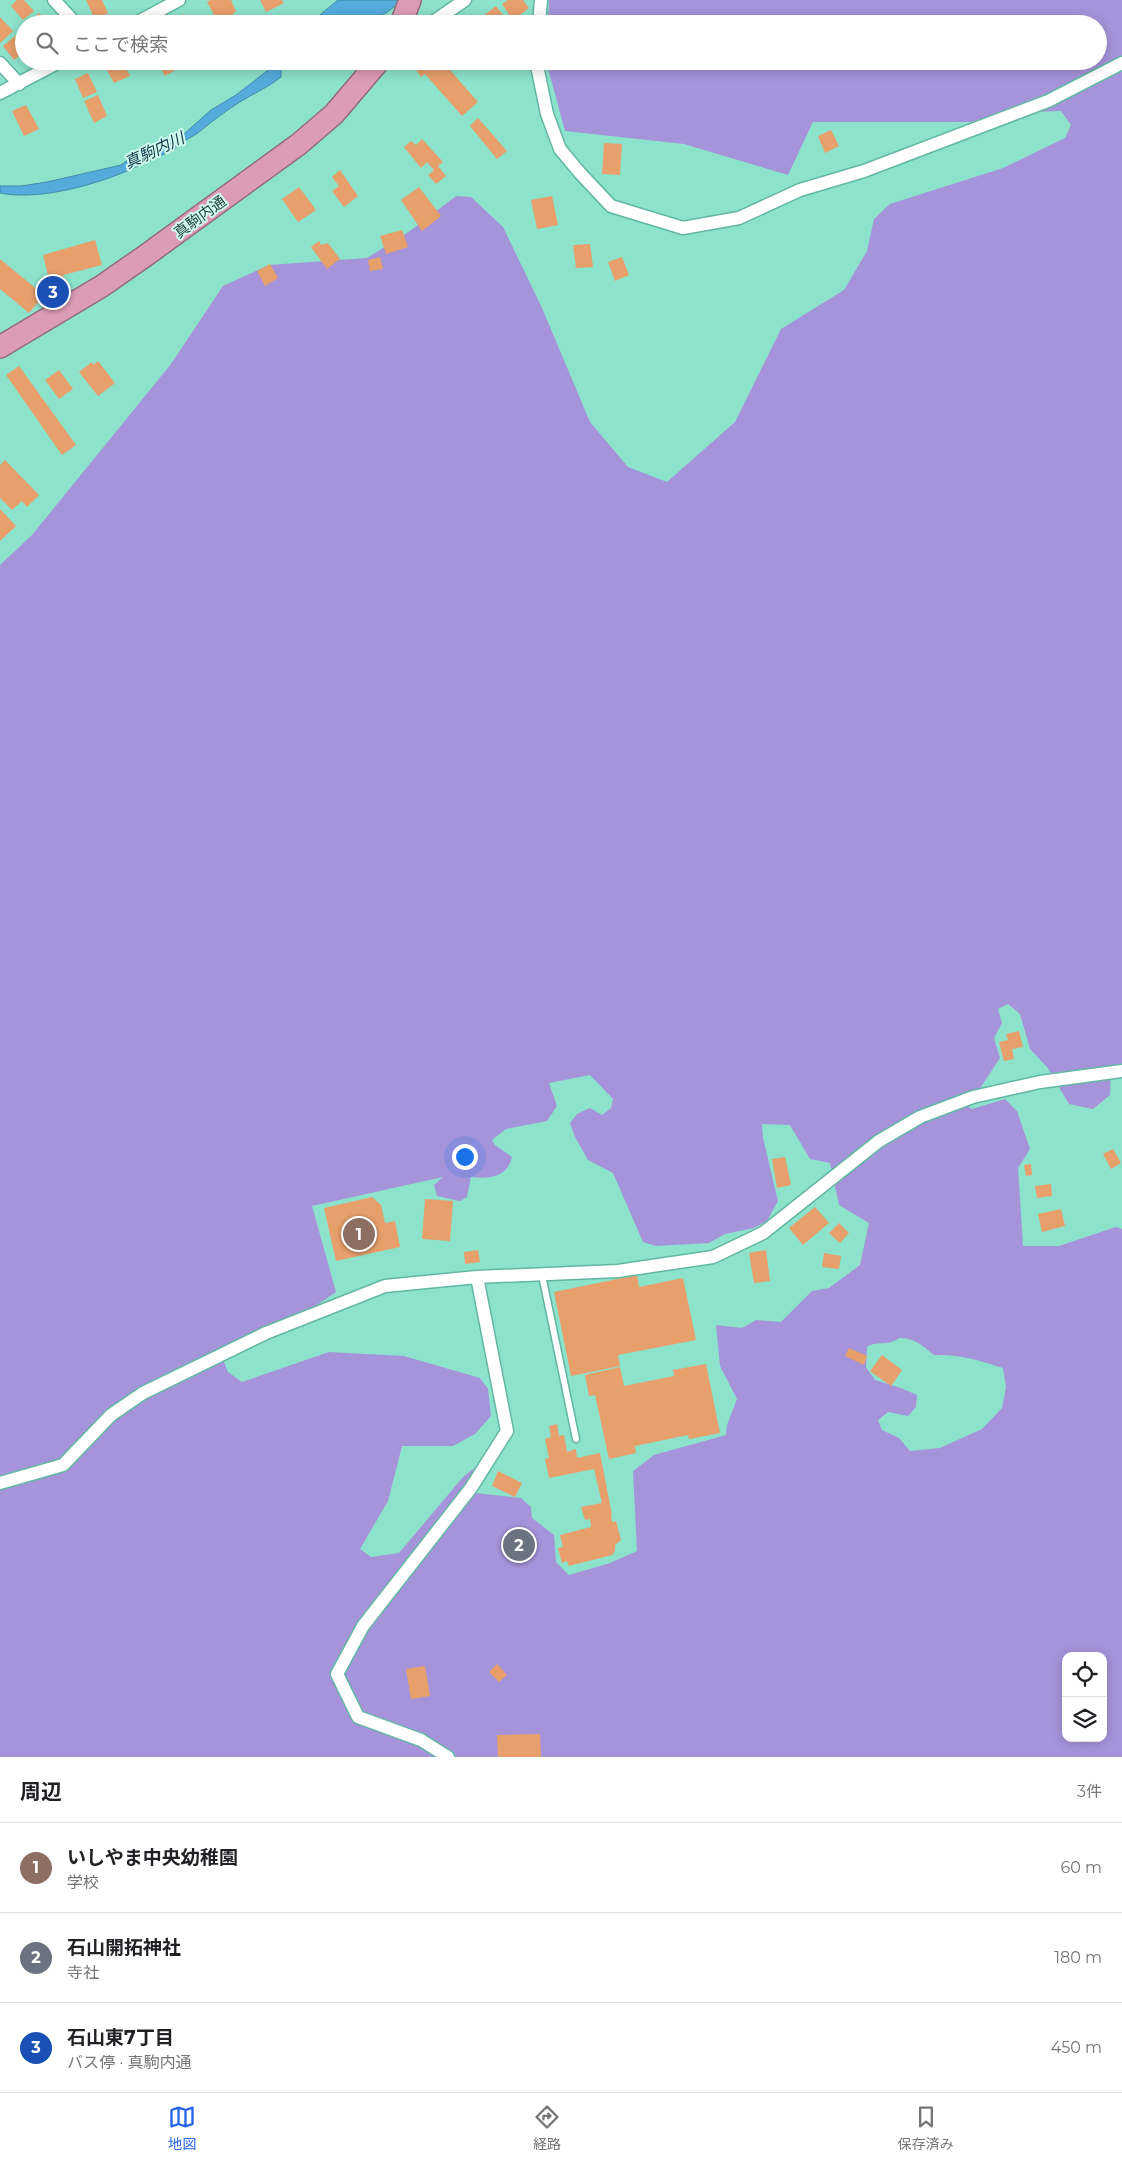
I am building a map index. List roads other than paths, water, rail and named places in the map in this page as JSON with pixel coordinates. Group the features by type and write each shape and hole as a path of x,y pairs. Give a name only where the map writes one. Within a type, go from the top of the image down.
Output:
{"highway":[{"path":"405,15 410,0"},
{"name":"真駒内通","path":"0,347 102,286 299,144 334,114 371,70"}],"street":[{"path":"54,0 68,15"},
{"path":"151,15 179,0"},
{"path":"444,15 466,0"},
{"path":"540,15 542,0"},
{"path":"538,70 550,123 560,149 580,173 612,206 684,228 739,218 800,190 864,171 1048,101 1122,63"},
{"path":"0,64 19,84"},
{"path":"0,93 45,70"},
{"path":"0,1483 63,1464 111,1415 143,1393 266,1333 385,1286 477,1277 618,1271 713,1257 763,1233 879,1141 920,1117 973,1097 1040,1082 1122,1071"},
{"path":"448,1757 421,1740 358,1717 337,1674 362,1626 471,1488 507,1430 477,1277"}],"lane":[{"path":"542,1275 576,1439"}],"water":[{"path":"338,0 403,0 381,15 320,15"},
{"name":"真駒内川","path":"268,70 281,70 281,77 277,80 230,108 196,134 179,144 174,150 124,172 104,180 59,192 28,195 0,193 0,186 21,186 47,182 121,165 136,154 184,134 211,110 236,95"}],"place":[{"name":"石山東7丁目","path":"53,292"},
{"name":"いしやま中央幼稚園","path":"359,1234"},
{"name":"石山開拓神社","path":"519,1545"}]}
